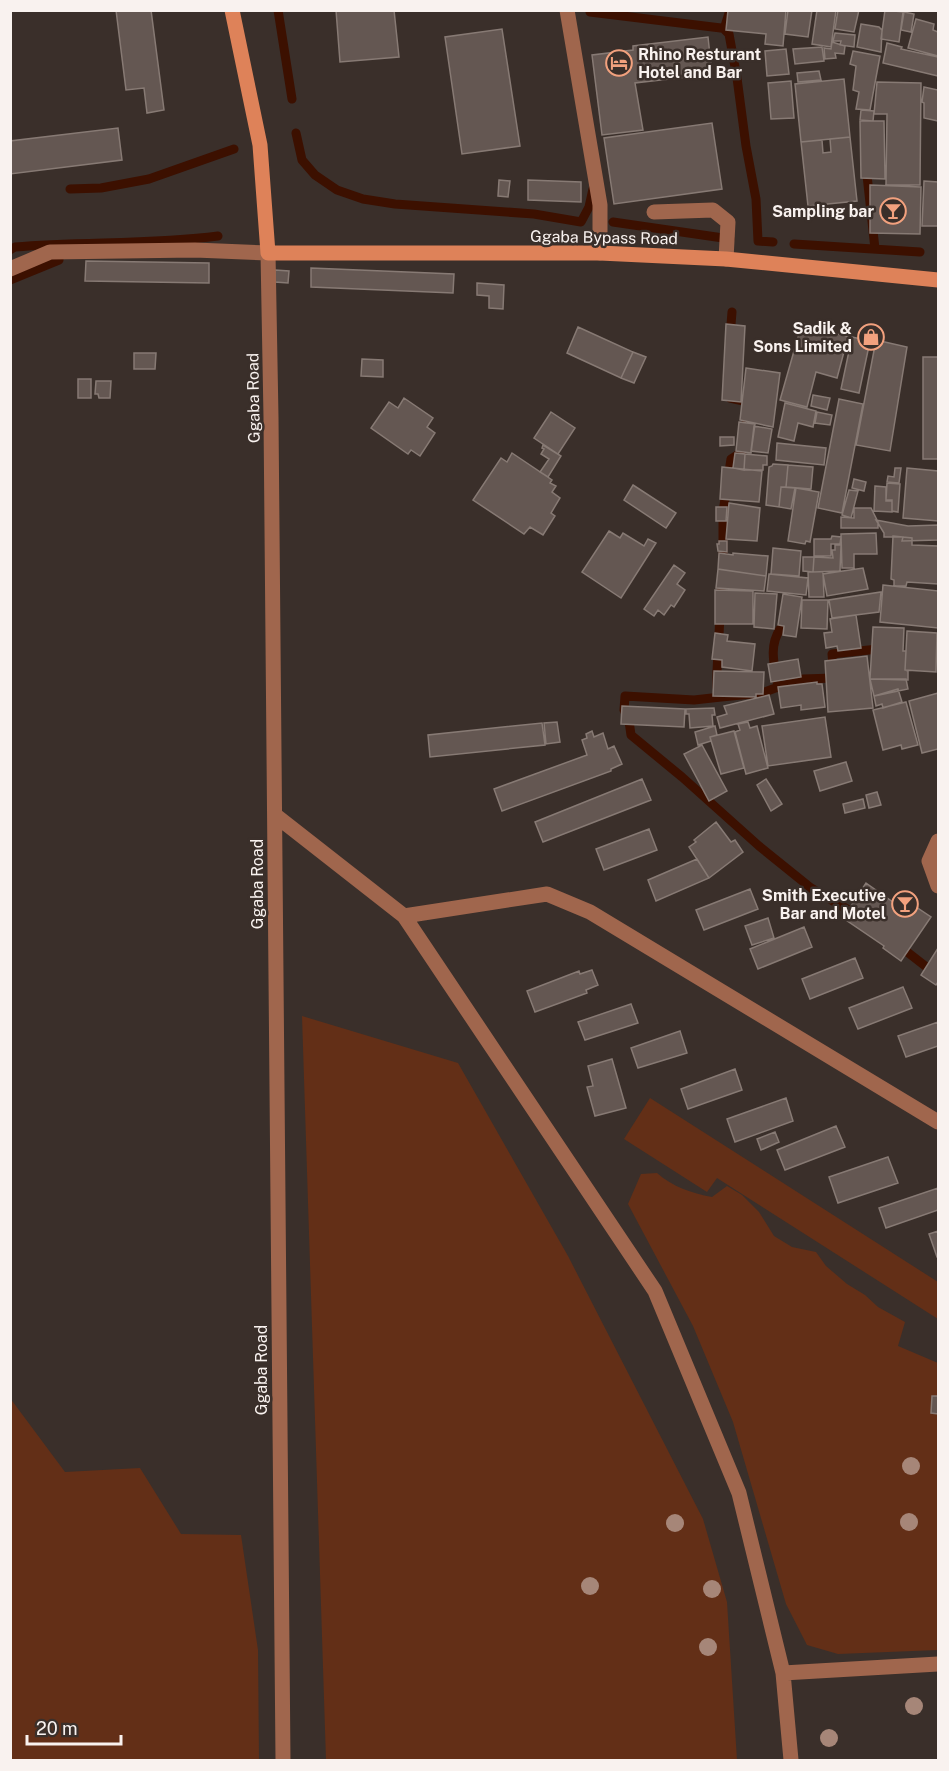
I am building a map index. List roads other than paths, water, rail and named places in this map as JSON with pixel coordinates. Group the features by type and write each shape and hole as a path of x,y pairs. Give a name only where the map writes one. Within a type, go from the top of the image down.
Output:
{"street":[{"name":"Ggaba Road","path":"232,10 260,145 268,253 283,1761"},
{"path":"567,10 600,205 600,253"},
{"path":"654,212 713,210 728,222 726,259"},
{"path":"10,268 50,252 195,250 268,253"},
{"name":"Ggaba Bypass Road","path":"268,253 600,253 726,259 939,280"},
{"path":"275,815 404,916 655,1291 739,1493 783,1673 791,1761"},
{"path":"939,841 929,861 939,886"},
{"path":"404,916 548,894 590,912 939,1122"},
{"path":"783,1673 939,1664"}],"waterway":[{"path":"278,10 292,99"},
{"path":"730,10 724,29 729,34 737,78 756,199 758,241 773,242"},
{"path":"590,12 729,29"},
{"path":"296,133 302,160 315,175 337,190 363,199 395,204 534,214 581,222 589,207 593,189"},
{"path":"70,189 101,188 149,179 234,149"},
{"path":"866,166 875,249"},
{"path":"613,222 730,239"},
{"path":"10,250 15,247 40,245 167,241 218,236"},
{"path":"794,244 920,252"},
{"path":"10,280 59,260"},
{"path":"730,337 732,312"},
{"path":"730,398 748,402 745,440 742,452 731,459 723,512 723,561 717,671 717,687 721,697 694,700 625,696 624,710 629,721 631,735 811,888 857,915"},
{"path":"721,697 762,693 778,687 773,650 780,629"},
{"path":"778,687 803,679 834,678 832,654 878,649 879,654"},
{"path":"897,944 938,976"}],"place":[{"name":"Rhino Resturant Hotel and Bar","path":"619,63"},
{"name":"Sampling bar","path":"893,211"},
{"name":"Sadik & Sons Limited","path":"871,337"},
{"name":"Smith Executive Bar and Motel","path":"905,904"}]}
